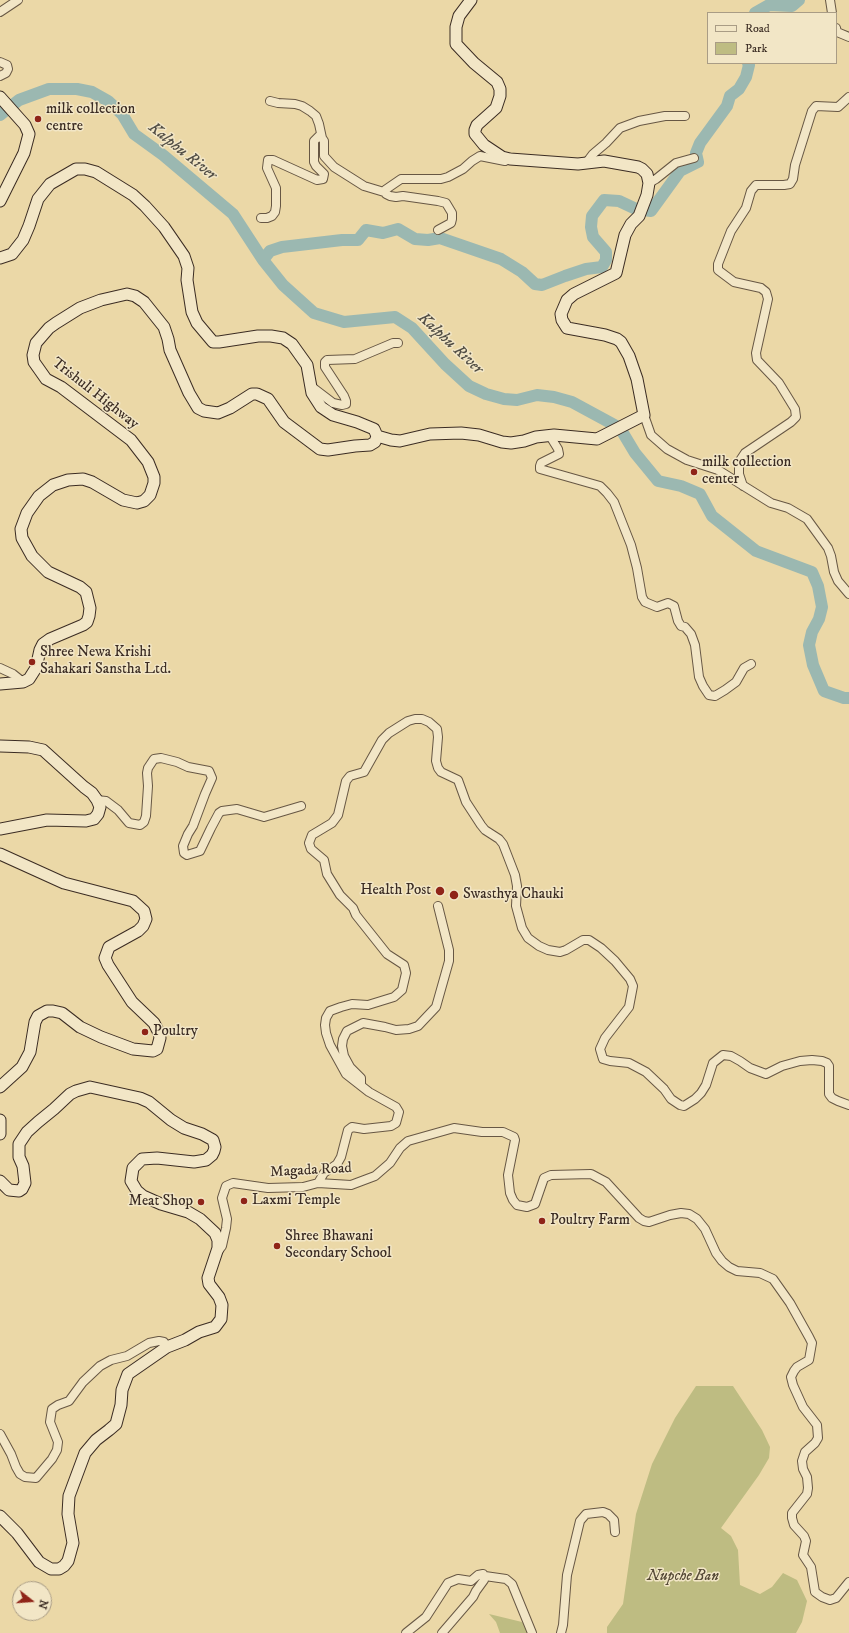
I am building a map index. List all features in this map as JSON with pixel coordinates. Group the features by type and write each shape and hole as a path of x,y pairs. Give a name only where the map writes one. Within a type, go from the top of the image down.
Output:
{"street":[{"path":"0,12 18,0"},
{"path":"471,0 460,16 456,27 456,44 474,63 497,82 500,89 500,96 496,108 477,125 475,134 484,145 502,157 510,159 578,164 604,161 642,168 647,174 649,182 641,210 626,234 616,273 574,294 567,300 561,314 562,320 567,328 605,335 621,342 629,356 637,379 644,415 651,435 663,446 687,460 718,470 771,503 788,508 807,519 828,548 834,572 838,581 849,594"},
{"path":"830,0 832,12"},
{"path":"837,32 849,37"},
{"path":"0,62 7,65 8,69 6,73 0,76"},
{"path":"0,97 18,116 25,125 29,134 24,153 0,201"},
{"path":"743,486 739,474 739,462 745,453 791,422 796,417 795,409 779,383 756,360 756,353 768,304 766,292 761,288 734,282 718,270 718,264 731,231 746,208 751,190 756,185 790,184 793,179 795,165 812,111 816,106 838,107 849,97"},
{"path":"270,101 278,104 295,104 310,110 316,116 320,124 324,156 334,167 364,186 384,192 390,196 403,196 438,201 446,204 452,213 451,223 438,230"},
{"path":"588,162 593,154 620,128 639,121 665,116 685,116"},
{"path":"261,218 272,216 275,212 276,206 276,188 267,168 268,160 272,160 310,177 320,180 323,179 324,174 314,162 314,141 317,137 322,138"},
{"path":"384,192 386,188 402,179 442,179 448,177 464,169 480,156 504,161 510,159"},
{"path":"649,182 656,179 676,163 694,158"},
{"path":"0,258 12,254 23,240 38,200 50,184 76,169 96,172 133,195 145,206 164,227 184,256 188,268 187,280 192,312 198,323 213,342 258,336 283,338 292,344 307,365 312,394 321,408 333,415 374,429 377,436 400,441 430,434 462,433 479,435 502,442 511,443 536,437 550,436 597,439 644,415"},
{"name":"Trishuli Highway","path":"23,682 29,679 36,668 43,644 50,639 83,626 87,622 90,608 86,592 80,587 48,572 32,556 26,546 20,529 34,503 39,496 53,485 68,480 79,479 92,482 123,500 137,503 150,495 154,483 154,477 148,462 131,440 61,387 46,379 40,372 34,362 33,355 36,344 49,328 80,308 100,300 127,294 135,296 144,302 164,327 170,350 186,387 198,408 204,411 218,413 230,408 252,394 257,394 268,399 284,422 320,449 328,450 355,446 370,446 375,442 377,436"},
{"path":"312,387 333,403 342,405 346,404 344,396 325,367 325,362 327,360 355,358 393,343 398,343"},
{"path":"550,436 558,449 559,454 556,457 541,463 540,469 551,474 600,486 610,497 620,516 631,545 642,597 645,602 656,607 668,603 674,606 678,621 691,634 695,645 700,677 703,686 709,695 716,696 736,682 744,668 751,664"},
{"path":"0,668 13,674 23,682"},
{"path":"0,684 23,682"},
{"path":"318,1183 324,1173 336,1164 341,1157 348,1130 352,1127 370,1129 391,1126 396,1123 399,1112 396,1107 368,1092 346,1074 335,1056 326,1033 326,1018 330,1011 346,1006 368,1005 394,997 402,990 405,968 387,954 356,915 353,908 340,895 327,874 324,860 311,849 309,843 312,835 332,823 338,815 346,781 350,776 364,772 382,740 389,733 408,721 415,719 422,719 429,722 437,729 438,737 436,760 438,768 441,772 458,780 466,802 481,825 503,844 515,874 518,912 522,928 528,938 539,946 548,950 560,952 583,940 588,940 601,948 615,961 630,979 633,986 629,1007 605,1038 600,1049 603,1059 629,1063 646,1072 664,1089 671,1099 684,1106 695,1100 701,1093 706,1085 713,1064 723,1055 731,1056 740,1060 750,1068 766,1074 782,1066 796,1062 812,1060 822,1061 827,1063 829,1066 829,1094 832,1098 849,1105"},
{"path":"0,746 29,746 43,750 92,793 100,807 98,814 94,819 73,822 47,820 0,830"},
{"path":"97,800 106,801 118,810 129,823 140,825 144,822 146,816 148,786 147,773 148,768 154,759 161,758 177,762 188,767 209,771 212,778 193,826 183,846 184,854 187,855 200,851 214,822 219,813 222,811 236,809 264,817 301,806"},
{"path":"0,854 64,883 133,901 144,911 146,920 143,926 138,931 109,947 105,958 132,1002 154,1023 160,1032 160,1038 156,1049 153,1051 134,1049 100,1037 80,1027 62,1013 47,1011 38,1016 35,1022 30,1052 22,1067 0,1087"},
{"path":"361,1085 361,1078 350,1067 344,1056 342,1046 343,1039 347,1031 363,1023 396,1030 409,1029 418,1026 436,1006 449,961 448,946 438,906"},
{"path":"0,1181 9,1190 19,1191 22,1189 25,1183 23,1166 19,1157 19,1144 38,1122 70,1094 90,1087 140,1098 149,1102 165,1116 184,1128 202,1134 213,1140 215,1147 214,1151 206,1160 194,1162 157,1158 142,1159 133,1168 131,1178 133,1186 137,1192 143,1196 161,1204 188,1212 205,1222 215,1233 218,1240 216,1256 208,1278 209,1284 222,1305 221,1319 219,1324 215,1327 199,1332 185,1340 167,1347 128,1374 122,1390 120,1410 116,1424 96,1440 85,1453 69,1496 68,1514 73,1543 68,1561 64,1566 59,1569 51,1569 39,1562 17,1533 0,1516"},
{"path":"0,1120 0,1134"},
{"name":"Magada Road","path":"216,1256 225,1237 227,1219 222,1198 226,1186 233,1183 268,1188 303,1186 318,1183 351,1185 375,1176 390,1163 400,1148 408,1141 437,1132 460,1128 482,1132 503,1132 514,1137 515,1140 508,1175 510,1193 517,1205 527,1208 535,1204 544,1178 551,1175 590,1174 606,1182 639,1218 644,1221 649,1222 680,1213 690,1214 697,1219 705,1229 716,1253 726,1264 737,1271 760,1273 772,1279 790,1303 812,1343 809,1360 797,1367 791,1377 803,1407 817,1425 818,1438 815,1443 805,1452 802,1461 803,1469 807,1477 808,1488 806,1494 792,1513 792,1518 794,1525 804,1536 806,1541 803,1555 811,1567 815,1592 830,1600 836,1598 849,1582"},
{"path":"0,1434 20,1474 24,1478 36,1478 52,1459 57,1450 58,1442 50,1422 52,1409 69,1401 86,1378 100,1366 111,1360 127,1356 149,1343 159,1341 164,1342 167,1347"},
{"path":"561,1633 567,1575 580,1521 586,1514 603,1512 608,1514 614,1520 615,1532"},
{"path":"406,1633 426,1617 448,1583 458,1579 471,1581 481,1574 506,1579 512,1584 532,1633"},
{"path":"442,1633 470,1601 484,1580 485,1576"}],"green space":[{"name":"Nupche Ban","path":"696,1386 733,1386 762,1430 770,1447 769,1458 759,1475 721,1528 731,1536 738,1550 740,1585 760,1594 772,1587 783,1573 797,1580 807,1601 802,1622 796,1633 607,1633 607,1627 623,1604 636,1514 652,1464 675,1418"},
{"path":"489,1614 522,1622 530,1633 500,1633 496,1622"}],"waterway":[{"path":"757,12 769,5 792,6 799,0"},
{"path":"263,260 270,251 282,247 342,240 358,240 366,230 383,233 398,229 415,239 428,240 440,238 501,259 522,272 535,284 542,285 586,269 602,267 606,260 606,252 593,237 591,227 592,216 604,200 619,201 636,209 651,211 680,171 698,162 696,153 700,143 727,106 730,96 739,89 746,77 748,64"},
{"name":"Kalphu River","path":"0,115 19,100 49,89 77,89 92,92 108,101 122,114 134,134 163,155 233,214 263,260 283,285 314,313 344,322 395,317 412,328 445,364 469,386 486,394 504,399 517,400 537,395 554,397 572,402 620,428 635,453 658,481 681,486 700,494 712,516 756,551 812,572 818,586 822,607 819,619 812,632 809,645 813,665 824,691 844,698 849,698"}],"place":[{"name":"milk collection centre","path":"38,119"},
{"name":"milk collection center","path":"694,472"},
{"name":"Shree Newa Krishi Sahakari Sanstha Ltd.","path":"32,662"},
{"name":"Health Post","path":"440,891"},
{"name":"Swasthya Chauki","path":"454,895"},
{"name":"Poultry","path":"145,1032"},
{"name":"Laxmi Temple","path":"244,1201"},
{"name":"Meat Shop","path":"201,1202"},
{"name":"Poultry Farm","path":"542,1221"},
{"name":"Shree Bhawani Secondary School","path":"277,1246"}]}
